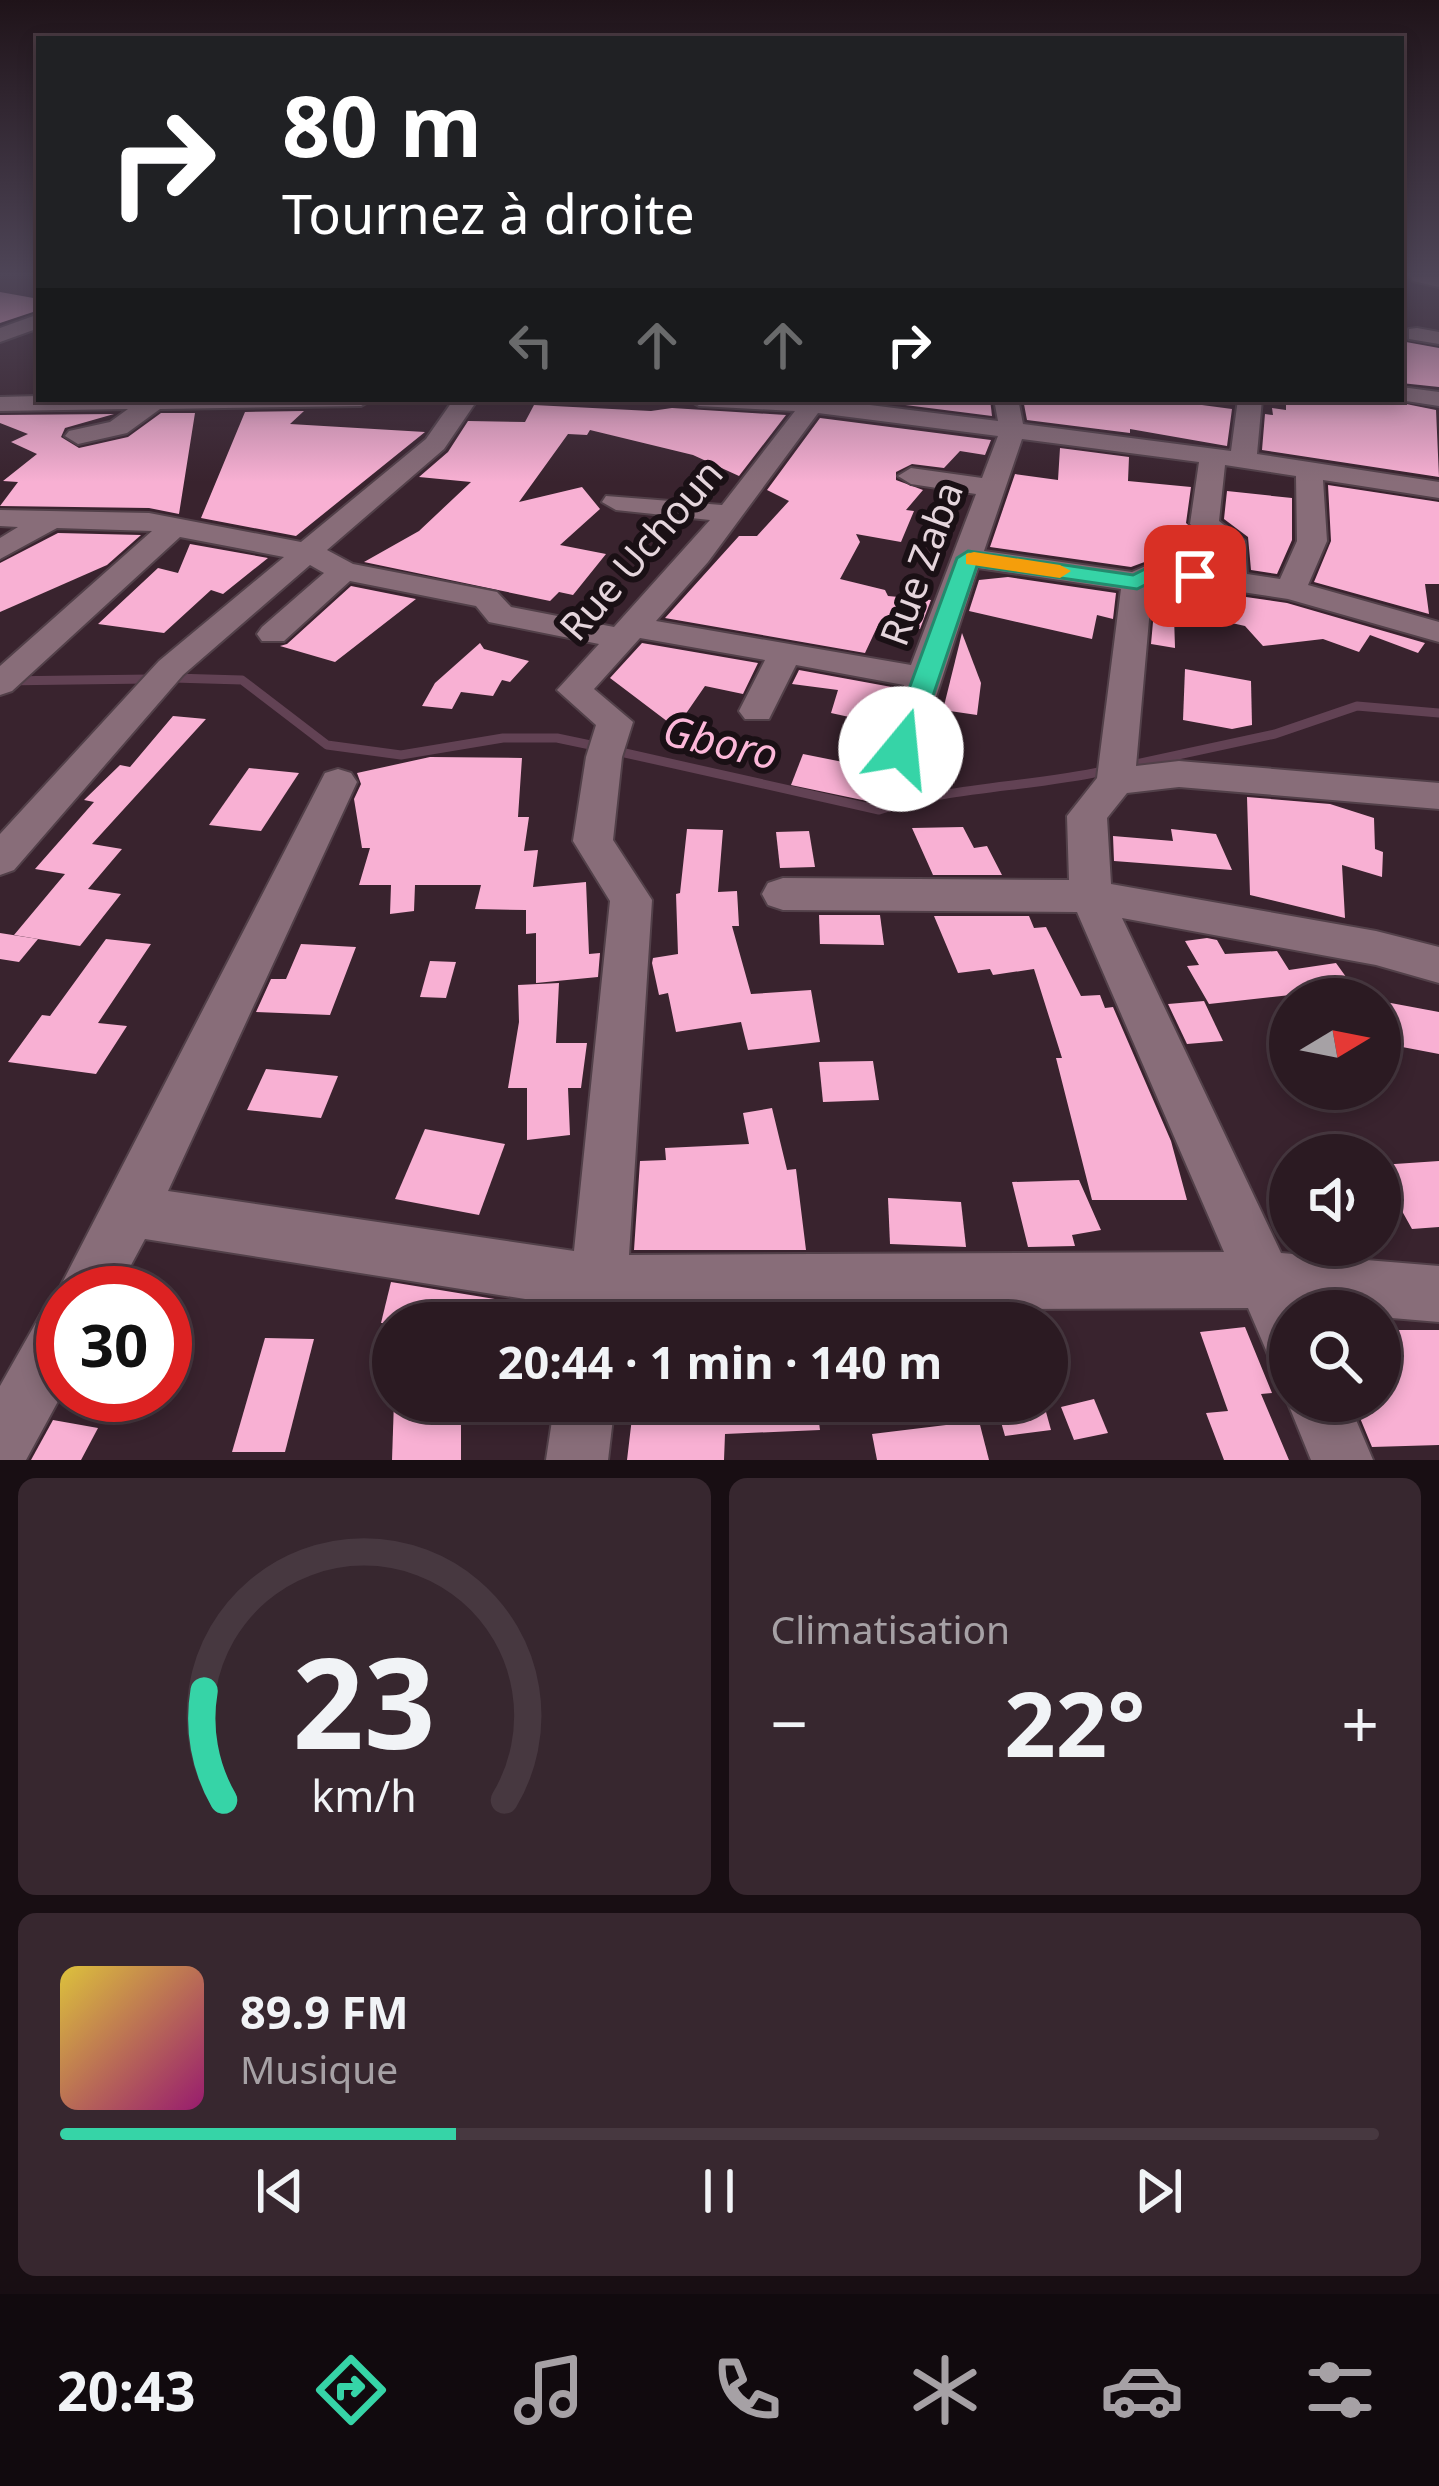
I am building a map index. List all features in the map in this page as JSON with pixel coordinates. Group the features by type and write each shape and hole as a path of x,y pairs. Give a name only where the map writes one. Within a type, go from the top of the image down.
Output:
{"street":[{"path":"1404,394 1439,399"},
{"path":"0,404 171,402"},
{"path":"0,860 19,813 162,676 435,444 464,402"},
{"path":"793,402 906,408 1012,432 1439,490"},
{"name":"Rue Uchoun","path":"598,1302 631,900 593,841 606,749 616,722 574,690 698,556 729,514 793,402"},
{"path":"1007,402 1012,432"},
{"path":"1243,460 1250,402"},
{"path":"78,436 118,428 153,403"},
{"name":"Rue Zaba","path":"888,792 923,678 1012,432"},
{"path":"1213,456 1204,524 1230,541 1232,581"},
{"path":"1291,590 1312,541 1309,472"},
{"path":"911,476 992,488"},
{"path":"616,502 729,514"},
{"path":"0,518 173,527 310,553 344,572 486,599 500,615 785,653 923,678"},
{"path":"0,550 52,519"},
{"path":"5,679 173,527"},
{"path":"968,558 1137,582 1157,570 1291,590 1439,632"},
{"path":"273,634 344,572"},
{"path":"1137,582 1116,782 1087,817 1090,896 1271,1290"},
{"path":"758,711 785,653"},
{"path":"1116,782 1179,774 1439,796"},
{"path":"100,1266 338,782"},
{"path":"783,894 1090,896 1376,947 1439,965"},
{"path":"130,1210 593,1302"},
{"path":"627,1302 1267,1280 1439,1294"},
{"path":"0,1446 36,1381"},
{"path":"578,1460 583,1422"},
{"path":"1326,1422 1342,1460"}],"building":[{"path":"1404,345 1439,348 1439,387 1404,383"},
{"path":"882,402 990,402 992,416"},
{"path":"1024,402 1200,402 1232,409 1227,446 1130,429 1130,433 1027,420"},
{"path":"1286,402 1396,402 1436,410 1439,477 1262,450 1265,414 1273,415 1272,408 1286,410"},
{"path":"534,405 786,415 739,476 693,455 590,430 587,435 568,434 519,502 582,487 600,509 560,545 606,554 573,595 559,592 550,601 364,562 419,531 471,482 419,477 448,452 468,421 525,422"},
{"path":"304,411 290,424 425,432 296,536 201,518 245,412"},
{"path":"161,413 195,413 179,514 149,508 0,506 18,482 3,481 37,454 11,442 28,434 0,423 0,415 114,414 65,428 61,437 79,448 128,437"},
{"path":"820,418 991,440 985,455 960,451 944,468 912,464 896,472 896,480 923,490 906,510 914,511 901,542 856,534 860,542 840,579 885,590 888,596 931,600 920,629 879,623 865,653 665,618 739,536 757,536 789,501 767,490"},
{"path":"1060,448 1129,457 1128,481 1191,487 1186,523 1211,546 1211,565 1158,557 1131,567 990,547 1015,474 1058,480"},
{"path":"1328,485 1439,502 1439,584 1425,584 1429,614 1314,582 1331,541"},
{"path":"1227,491 1292,498 1292,540 1277,574 1251,570 1248,537 1224,519"},
{"path":"58,533 141,535 107,565 0,612 0,563"},
{"path":"190,544 268,558 223,594 211,590 164,633 98,624 158,568 178,573"},
{"path":"1008,577 1116,593 1113,619 1097,615 1092,639 969,611 979,580"},
{"path":"1163,585 1287,603 1425,643 1418,653 1370,635 1359,652 1323,639 1263,646 1245,626 1183,612 1183,617 1174,616 1175,648 1151,644 1156,589"},
{"path":"351,586 416,599 335,662 280,646 287,644"},
{"path":"962,633 981,683 977,715 943,710"},
{"path":"480,643 484,649 529,661 510,682 502,680 493,696 461,692 452,709 422,706 435,683"},
{"path":"642,643 758,663 743,694 705,686 676,728 610,678"},
{"path":"1185,669 1251,681 1252,725 1232,729 1183,720"},
{"path":"799,670 897,688 881,724 831,713 838,690 792,684"},
{"path":"173,716 206,719 92,844 122,849 88,889 121,894 80,946 14,935 65,874 35,869 94,802 84,800 120,765 130,767"},
{"path":"803,754 863,766 867,801 791,785"},
{"path":"430,757 522,758 518,817 529,817 524,851 538,850 533,887 586,882 589,954 600,953 598,977 536,983 536,933 526,934 526,910 475,909 481,885 415,885 414,911 390,914 391,885 359,885 370,848 362,848 354,799 361,784 357,773"},
{"path":"249,768 299,773 261,831 209,825"},
{"path":"1247,797 1330,804 1374,818 1375,849 1383,852 1382,877 1342,865 1345,918 1250,895"},
{"path":"963,827 974,848 987,846 1002,875 933,875 912,828"},
{"path":"687,829 723,830 718,892 737,891 739,926 732,926 751,994 811,990 820,1042 748,1050 741,1022 676,1032 668,993 659,995 652,963 653,958 678,954 676,894 680,893"},
{"path":"1171,829 1216,834 1232,870 1114,861 1113,836 1173,841"},
{"path":"809,831 815,867 780,868 776,832"},
{"path":"819,915 880,915 884,945 820,944"},
{"path":"934,916 1029,916 1034,928 1046,927 1081,996 1100,995 1105,1008 1113,1007 1171,1141 1187,1200 1092,1200 1056,1058 1062,1058 1034,969 993,975 990,969 958,973"},
{"path":"0,933 38,939 19,962 0,959"},
{"path":"106,939 151,944 98,1023 127,1026 96,1074 8,1062 42,1015 50,1016"},
{"path":"1217,940 1225,954 1277,951 1289,970 1336,963 1347,978 1269,978 1269,997 1209,1004 1187,966 1199,965 1185,941"},
{"path":"301,944 356,947 330,1015 256,1012 271,979 286,979"},
{"path":"430,961 456,962 446,998 420,997"},
{"path":"559,983 556,1043 587,1043 581,1088 568,1088 570,1135 527,1140 527,1088 508,1088 519,1022 518,985"},
{"path":"1204,1001 1223,1041 1187,1044 1168,1004"},
{"path":"1401,1005 1439,1012 1439,1054 1401,1047"},
{"path":"873,1061 879,1100 823,1102 819,1062"},
{"path":"266,1069 338,1076 321,1118 247,1110"},
{"path":"772,1108 787,1170 796,1169 806,1250 634,1250 640,1161 666,1160 665,1148 749,1144 743,1113"},
{"path":"425,1129 505,1144 479,1215 395,1199"},
{"path":"1439,1161 1439,1227 1412,1229 1401,1211 1401,1164"},
{"path":"1079,1180 1101,1230 1072,1235 1075,1246 1028,1247 1012,1182"},
{"path":"888,1198 961,1202 966,1247 890,1244"},
{"path":"391,1282 514,1302 386,1302"},
{"path":"1245,1327 1269,1386 1269,1393 1261,1394 1269,1422 1289,1460 1224,1460 1206,1413 1228,1411 1200,1332"},
{"path":"1401,1330 1439,1330 1439,1445 1372,1447 1362,1422 1401,1422"},
{"path":"265,1338 314,1339 285,1452 232,1452"},
{"path":"1094,1399 1108,1433 1074,1440 1067,1422 1068,1405"},
{"path":"52,1422 98,1428 81,1460 31,1460"},
{"path":"393,1422 461,1422 461,1460 392,1460"},
{"path":"632,1422 819,1422 820,1430 725,1434 724,1460 627,1460"},
{"path":"979,1422 989,1460 877,1460 872,1434"},
{"path":"1001,1422 1049,1422 1051,1430 1005,1436"}],"waterway":[{"name":"Gboro","path":"173,678 242,680 327,745 401,755 503,738 557,738 600,747"},
{"name":"Gboro","path":"0,681 150,679"},
{"name":"Gboro","path":"1127,766 1275,734 1357,706 1439,713"},
{"name":"Gboro","path":"616,751 879,810 933,796 1104,771"}],"slow traffic":[{"path":"974,559 1060,571"}],"route":[{"path":"901,749 968,558 1137,582 1157,570 1195,576"}]}
